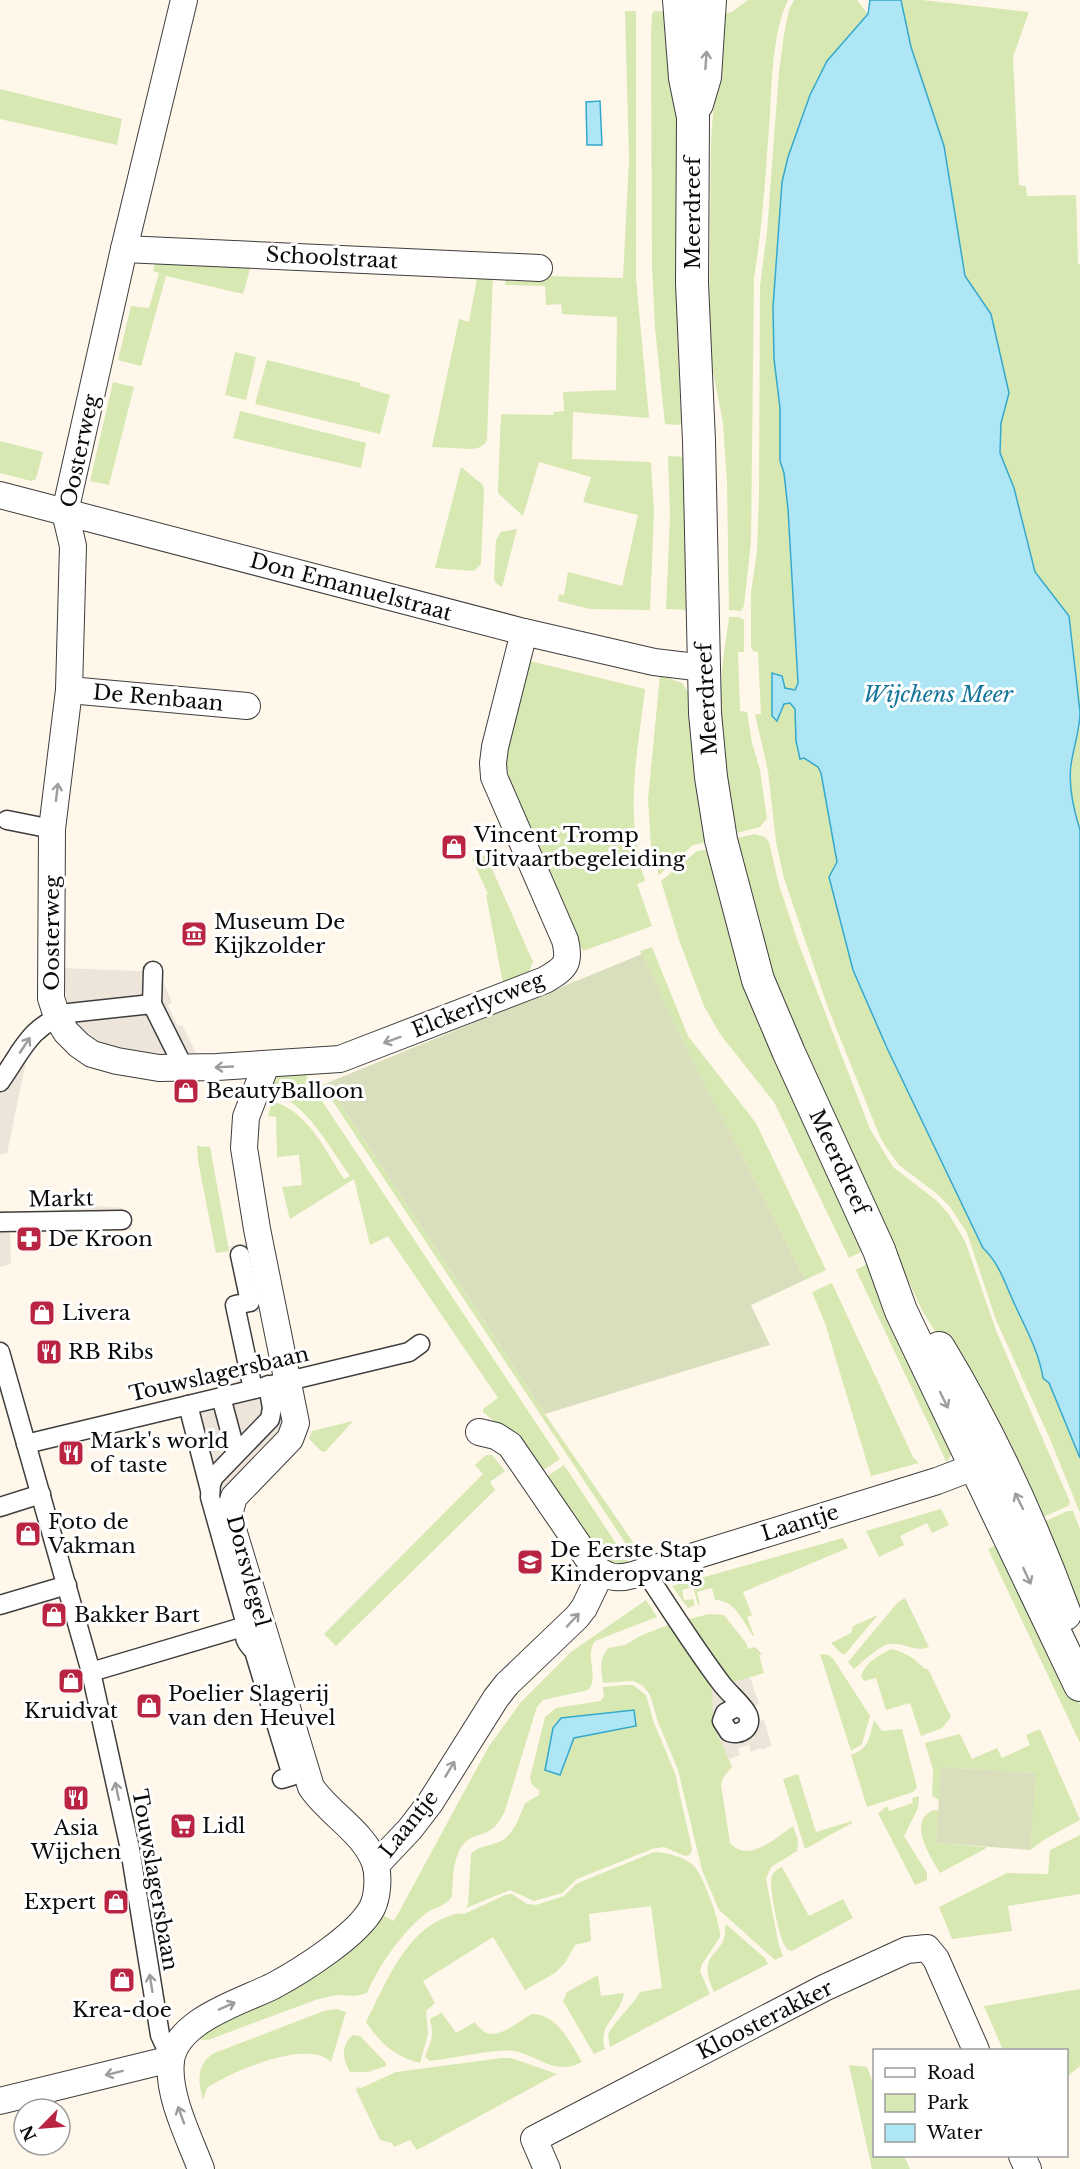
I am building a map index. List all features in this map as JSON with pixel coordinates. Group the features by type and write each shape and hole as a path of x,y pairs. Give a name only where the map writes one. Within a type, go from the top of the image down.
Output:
{"street":[{"name":"Oosterweg","path":"57,1017 51,998 52,829 69,690 73,546 65,512 124,249 184,0"},
{"name":"Meerdreef","path":"679,0 685,78 693,117 692,283 705,713 711,777 721,840 758,980 879,1250 901,1311 987,1463 1035,1536 1080,1653"},
{"name":"Meerdreef","path":"693,117 705,77 710,0"},
{"name":"Schoolstraat","path":"124,249 539,268"},
{"name":"Don Emanuelstraat","path":"0,495 524,632 654,662 704,668"},
{"name":"Elckerlycweg","path":"57,1017 66,1032 92,1054 148,1066 184,1068 340,1059 545,980 562,970 568,959 560,929 494,777 492,763 524,632"},
{"name":"De Renbaan","path":"69,690 247,706"},
{"path":"7,820 52,829"},
{"path":"153,971 152,1004 184,1068"},
{"path":"0,1082 36,1030 57,1017 69,1013 152,1004"},
{"name":"Dorsvlegel","path":"210,1490 214,1477 270,1419 272,1408 257,1229 244,1148 246,1117 266,1065"},
{"name":"Markt","path":"0,1222 123,1220"},
{"name":"Dorsvlegel","path":"240,1255 250,1302 235,1305 269,1385 296,1423 290,1439 238,1492 231,1503 231,1522 254,1623"},
{"name":"Touwslagersbaan","path":"26,1444 409,1352 420,1344"},
{"name":"Touwslagersbaan","path":"0,1352 91,1672 130,1849 160,2035 171,2059"},
{"path":"221,1397 236,1453"},
{"name":"Dorsvlegel","path":"188,1405 213,1510 311,1787 323,1803 367,1847 376,1865"},
{"path":"479,1432 503,1439 515,1451 580,1550 601,1573"},
{"name":"Meerdreef","path":"987,1463 1080,1685"},
{"name":"Laantje","path":"171,2059 182,2040 197,2023 212,2013 274,1985 312,1962 359,1925 373,1907 376,1891 376,1865 410,1829 430,1803 464,1747 507,1684 584,1608 601,1573 616,1578 645,1571 987,1463"},
{"path":"0,1507 40,1494"},
{"path":"645,1571 722,1686 744,1710 732,1708 723,1717 722,1686"},
{"path":"0,1605 67,1585"},
{"path":"91,1672 254,1623"},
{"name":"Dorsvlegel","path":"254,1623 244,1635 246,1644 254,1651 292,1776 282,1779"},
{"name":"Kloosterakker","path":"547,2169 534,2139 824,1988 907,1950 927,1948 936,1959 976,2049"},
{"path":"0,2101 171,2059 174,2095 201,2169"}],"green space":[{"path":"748,0 788,0 779,26 774,55 764,195 754,278 751,541 744,606 741,611 729,610 727,482 723,423 709,350 711,141 720,14 732,12"},
{"path":"794,0 857,0 868,14 827,61 810,95 788,157 782,182 773,307 774,359 780,408 780,461 784,473 788,509 798,683 795,690 785,688 782,676 772,673 772,716 784,704 790,702 795,709 796,741 801,759 818,767 821,773 837,862 829,877 853,970 887,1048 983,1248 998,1267 1032,1341 1043,1378 1049,1383 1080,1458 1080,1513 1050,1439 996,1320 967,1233 950,1207 936,1193 899,1165 880,1137 828,1008 784,878 776,842 768,771 755,714 761,714 758,652 753,651 751,647 751,592 757,551 759,496 760,286 767,232 779,72 789,10"},
{"path":"901,0 922,0 1029,12 1013,57 1019,185 1026,186 1027,196 1076,195 1078,264 1080,264 1080,712 1069,616 1035,572 1014,488 1000,453 1001,423 1009,393 991,314 965,276 944,146 911,47"},
{"path":"625,11 636,11 636,278 649,418 573,412 572,459 651,462 654,513 650,610 590,609 558,601 559,594 564,595 568,572 622,586 638,515 583,502 591,477 539,462 523,516 498,493 501,414 554,415 553,412 564,411 563,392 616,390 617,317 562,314 561,304 546,305 545,286 505,285 506,275 623,278 629,160"},
{"path":"654,11 670,12 677,94 678,346 682,422 679,425 665,424 655,328 652,266 651,34"},
{"path":"0,89 122,119 117,145 0,119"},
{"path":"156,260 251,266 243,294 166,276 141,366 118,360 131,306 149,308 159,273 153,271"},
{"path":"478,273 493,273 487,439 485,444 478,448 432,447 459,319 469,322"},
{"path":"235,352 256,357 246,400 225,395"},
{"path":"267,360 360,383 360,386 390,395 380,434 255,404"},
{"path":"113,382 134,387 109,485 90,481"},
{"path":"240,411 366,443 361,468 233,438"},
{"path":"0,441 43,452 36,479 31,481 0,473"},
{"path":"668,456 685,457 690,610 666,609 670,516"},
{"path":"461,467 483,485 484,491 481,564 474,571 435,568"},
{"path":"517,529 502,587 495,582 494,578 496,540 501,532"},
{"path":"729,617 739,617 744,620 744,652 738,652 740,711 747,712 752,743 760,770 767,818 760,827 737,833 726,760 721,704 722,669"},
{"path":"530,661 645,689 636,762 634,809 635,832 645,881 637,884 652,926 583,951 514,794 507,768 506,753 510,730"},
{"path":"660,675 682,683 690,695 708,842 693,845 659,875 651,846 648,799"},
{"path":"1080,727 1080,830 1073,803 1071,778"},
{"path":"755,834 765,837 769,842 779,885 798,942 870,1129 893,1167 937,1201 948,1213 965,1241 997,1333 1070,1502 1068,1506 1036,1520 969,1386 923,1312 850,1157 776,989 751,904 737,838"},
{"path":"710,849 748,994 762,1031 863,1248 863,1251 849,1258 774,1102 720,1034 704,1006 680,943 661,881 697,851"},
{"path":"486,855 533,962 529,971 510,979 512,986 504,989 486,895 488,894 472,859"},
{"path":"652,947 688,1036 756,1123 826,1270 805,1280 678,1031 640,951"},
{"path":"642,954 678,1031 805,1280 751,1305 770,1345 545,1414 327,1083"},
{"path":"304,1068 308,1080 560,1459 542,1471 500,1426 483,1412 483,1409 498,1398 388,1236 370,1245 354,1179 290,1219 282,1187 302,1185 299,1155 277,1157 276,1117 268,1116 272,1101 285,1106 306,1122 344,1179 350,1176 320,1132 302,1111 282,1097 263,1091 271,1076"},
{"path":"327,1083 545,1414 637,1548 630,1550 322,1085"},
{"path":"197,1146 210,1147 229,1251 216,1253"},
{"path":"870,1264 953,1450 948,1461 946,1461 856,1270"},
{"path":"832,1283 913,1457 919,1463 871,1476 825,1323 812,1292"},
{"path":"353,1421 325,1452 309,1439 312,1431"},
{"path":"486,1455 492,1455 505,1471 490,1482 495,1490 336,1646 324,1634 483,1474 475,1465"},
{"path":"564,1465 629,1563 617,1564 602,1558 545,1478"},
{"path":"941,1509 949,1525 932,1533 927,1523 900,1536 904,1545 879,1557 866,1531"},
{"path":"1073,1511 1080,1529 1080,1624 1041,1523"},
{"path":"843,1538 848,1548 743,1592 752,1615 747,1617 753,1636 733,1607 715,1600 712,1588 697,1592 700,1604 698,1605 693,1587 682,1590 684,1600 693,1599 695,1605 688,1608 672,1586"},
{"path":"1002,1542 1080,1705 1080,1743 988,1549"},
{"path":"905,1598 929,1647 919,1649 895,1644 885,1645 854,1669 848,1662 898,1602"},
{"path":"646,1600 657,1617 595,1641 591,1653 593,1679 588,1690 543,1700 537,1707 502,1817 490,1830 463,1844 456,1858 452,1897 446,1903 425,1914 399,1940 384,1961 367,1993 318,1999 208,2040 202,2040 199,2036 379,1913 394,1921 489,1746 521,1702 571,1652"},
{"path":"709,1614 724,1615 746,1643 748,1649 755,1647 762,1654 759,1655 764,1673 728,1684 685,1620"},
{"path":"878,1615 845,1654 842,1654 831,1643 851,1633 853,1626"},
{"path":"673,1623 713,1681 727,1755 732,1767 723,1778 721,1785 730,1843 737,1849 754,1850 793,1826 798,1840 797,1851 771,1867 766,1879 783,1956 775,1960 719,1910 702,1870 678,1770 658,1722 650,1695 643,1686 633,1681 603,1683 602,1660 608,1648 625,1645 640,1636"},
{"path":"892,1649 906,1654 928,1669 951,1717 942,1728 921,1736 910,1703 886,1710 876,1678 864,1681 861,1676 869,1663"},
{"path":"820,1654 829,1655 834,1660 870,1716 862,1744 851,1751"},
{"path":"633,1685 646,1695 654,1723 675,1773 692,1849 690,1855 685,1856 664,1847 652,1849 577,1879 562,1893 534,1901 510,1890 466,1908 471,1854 505,1838 514,1828 525,1803 539,1795 540,1791 532,1785 530,1778 545,1717 556,1708 600,1701 604,1697 603,1687","holes":["556,1722 636,1725 574,1738 560,1774"]},
{"path":"874,1720 882,1731 902,1729 917,1787 913,1792 867,1807 851,1755 865,1746"},
{"path":"1040,1729 1080,1820 1030,1850 1035,1773 942,1767 939,1800 932,1796 933,1770 925,1743 960,1734 972,1759 997,1748 1002,1758 1030,1745 1026,1735"},
{"path":"941,1767 1036,1773 1030,1850 936,1843"},
{"path":"798,1774 816,1832 852,1821 805,1849 783,1779"},
{"path":"919,1796 918,1808 904,1836 927,1873 927,1880 915,1885 878,1813 887,1806 889,1811 913,1803 912,1798"},
{"path":"939,1810 936,1843 986,1847 985,1849 940,1873 927,1849 921,1831 926,1815"},
{"path":"1080,1835 1080,1894 1008,1906 1012,1931 952,1939 939,1907 1007,1873 1048,1874 1050,1850"},
{"path":"654,1852 675,1856 694,1866 711,1900 718,1921 720,1937 702,1964 700,1971 710,1994 610,2047 608,2034 640,1992 662,1988 651,1906 589,1914 591,1941 575,1945 565,1963 555,1973 525,1990 493,1937 423,1981 435,2003 426,2011 428,2034 420,2063 395,2053 377,2037 366,2022 396,1963 406,1949 429,1927 442,1919 464,1914 505,1895 512,1894 527,1904 536,1905 564,1896 576,1884"},
{"path":"782,1867 809,1916 843,1899 853,1918 792,1951 788,1950 780,1932 771,1889 772,1876"},
{"path":"727,1925 765,1958 768,1964 714,1992 709,1978 709,1961 721,1944"},
{"path":"598,1975 601,1996 624,1993 622,2001 606,2027 603,2041 605,2049 594,2054 563,2001 567,1992"},
{"path":"1080,1989 1080,2066 1068,2076 1068,2049 1003,2049 984,2006"},
{"path":"337,2009 346,2012 331,2062 320,2056 305,2054 288,2055 269,2060 218,2081 207,2088 203,2100 200,2087 201,2069 212,2054 324,2011"},
{"path":"442,2013 456,2033 475,2022 481,2030 495,2034 532,2014 541,2015 556,2024 568,2038 582,2062 573,2066 556,2066 507,2050 430,2061 425,2057 432,2035 431,2018"},
{"path":"353,2035 360,2036 386,2063 386,2066 368,2072 350,2072 345,2062 344,2052 346,2043"},
{"path":"511,2058 557,2074 417,2150 410,2140 394,2147 392,2143 380,2140 356,2090 358,2087 361,2088 396,2072"},
{"path":"849,2065 867,2067 873,2083 873,2157 904,2157 910,2169 872,2169"}],"shaded area":[{"path":"62,968 162,972 160,975 172,1002 168,1005 170,1010 178,1026 182,1025 199,1059 164,1059 105,1049 80,1031 69,1013"},
{"path":"4,1058 26,1061 7,1153 0,1155 0,1063"},
{"path":"82,1203 82,1205 123,1208 132,1225 131,1230 10,1231 11,1264 0,1267 0,1211 60,1212 61,1204"},
{"path":"248,1243 262,1311 242,1314 255,1377 274,1373 283,1420 280,1431 222,1490 207,1511 191,1457 178,1397 235,1384 243,1372 227,1297 238,1295 229,1247"},
{"path":"667,1588 670,1597 728,1684 750,1677 759,1704 755,1706 760,1721 764,1720 772,1746 751,1752 749,1745 738,1748 740,1755 729,1759 713,1726 712,1689 715,1688 652,1592"}],"water":[{"name":"Wijchens Meer","path":"870,0 901,0 911,47 944,146 965,276 991,314 1009,393 1001,423 1000,453 1014,488 1035,572 1069,616 1080,712 1070,786 1080,830 1080,1458 1049,1383 1043,1378 1035,1350 1002,1275 983,1248 887,1048 853,970 829,877 837,862 821,773 818,767 804,758 800,759 796,741 795,709 790,703 784,704 777,721 772,716 772,673 782,676 785,688 795,690 798,683 788,509 784,473 780,461 780,408 774,359 773,307 782,182 788,157 810,95 827,61 868,14"},
{"path":"600,101 602,145 587,145 586,102"},
{"path":"634,1710 636,1726 574,1738 560,1775 545,1770 553,1728 561,1718"}],"place":[{"name":"Vincent Tromp Uitvaartbegeleiding","path":"454,847"},
{"name":"Museum De Kijkzolder","path":"194,934"},
{"name":"BeautyBalloon","path":"186,1091"},
{"name":"De Kroon","path":"29,1239"},
{"name":"Livera","path":"42,1313"},
{"name":"RB Ribs","path":"49,1352"},
{"name":"Mark's world of taste","path":"71,1453"},
{"name":"Foto de Vakman","path":"28,1534"},
{"name":"De Eerste Stap Kinderopvang","path":"530,1562"},
{"name":"Bakker Bart","path":"54,1615"},
{"name":"Kruidvat","path":"71,1681"},
{"name":"Poelier Slagerij van den Heuvel","path":"149,1706"},
{"name":"Asia Wijchen","path":"76,1798"},
{"name":"Lidl","path":"183,1826"},
{"name":"Expert","path":"116,1902"},
{"name":"Krea-doe","path":"122,1980"}]}
